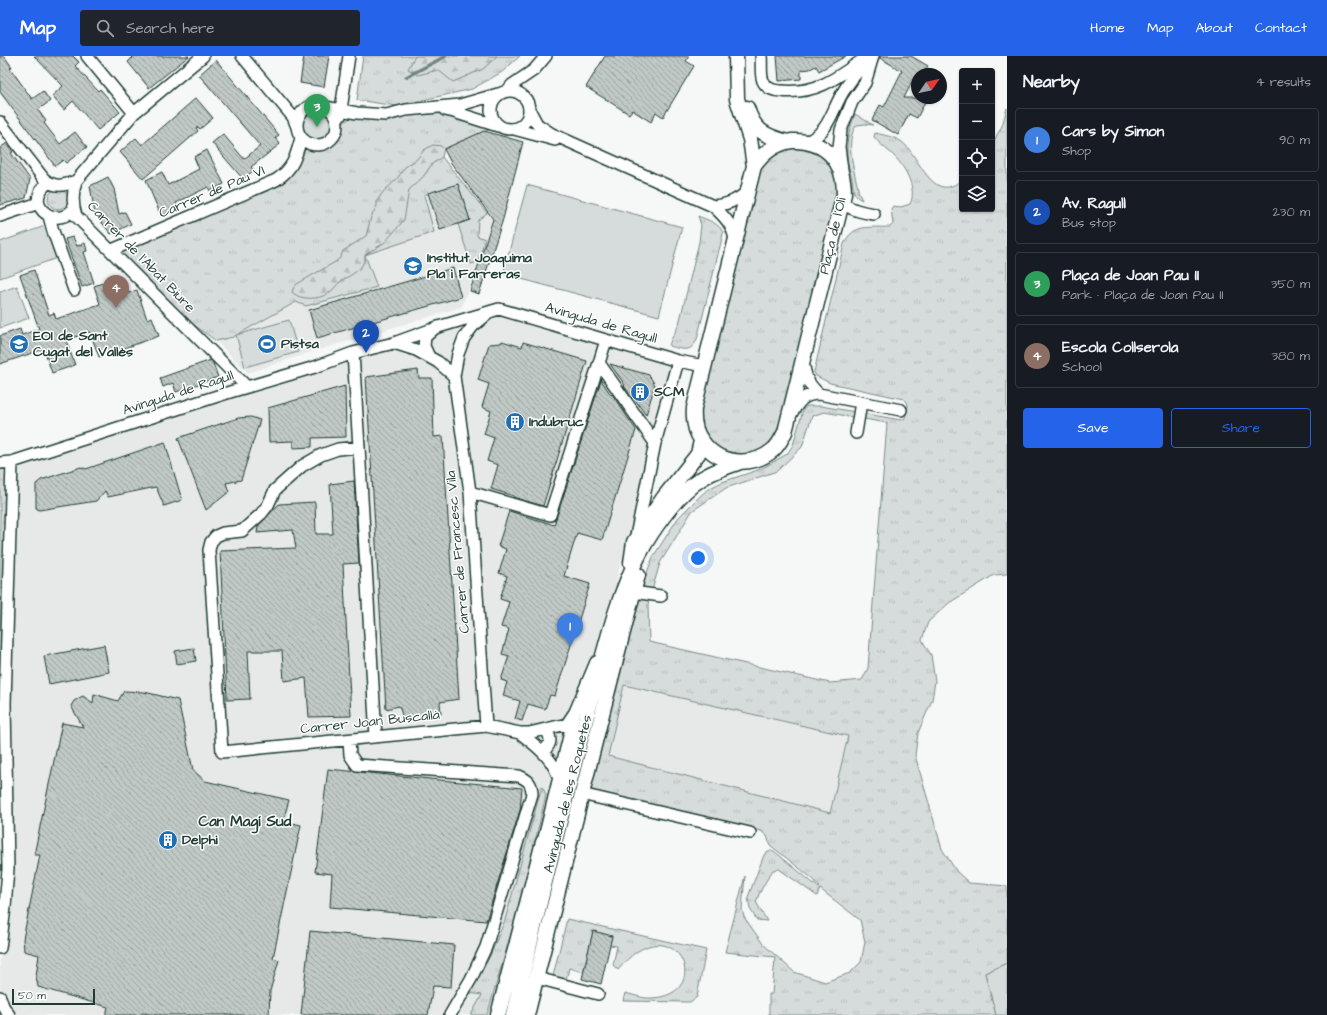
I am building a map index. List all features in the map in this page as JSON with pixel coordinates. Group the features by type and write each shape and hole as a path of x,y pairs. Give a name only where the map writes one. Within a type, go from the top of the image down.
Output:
{"main road":[{"path":"736,56 737,99 750,139 754,166"},
{"path":"745,56 744,87 749,113 754,123 765,135 787,142"},
{"name":"Plaça de l'Oli","path":"808,141 830,153 842,173 844,187 842,203 790,417 785,432 774,448 761,457 741,462 723,458 710,450 701,441 694,421 694,408 754,166 763,154 771,148 787,142 808,141"},
{"name":"Avinguda de les Roquetes","path":"629,574 634,542 650,516 698,454 701,441"},
{"name":"Avinguda de les Roquetes","path":"513,1015 569,784 613,621 629,574 640,552 652,534 673,506 692,486 711,473 741,462"},
{"path":"527,1015 581,794 633,592 642,560 652,534"},
{"path":"498,1015 543,842"}],"street":[{"path":"87,56 134,113"},
{"path":"0,122 44,179 50,184 59,186 76,181 134,113 204,56"},
{"path":"242,56 294,117 299,133 308,144 319,146 331,141 337,129 349,56"},
{"path":"498,126 494,121 490,110 491,103 512,85 534,70 546,56"},
{"path":"762,56 762,78 764,83 774,91 789,92 808,91 824,85 870,56"},
{"path":"808,141 817,137 824,130 842,93 870,56"},
{"path":"842,173 839,147 841,130 844,119 852,102 865,82 870,56"},
{"path":"299,133 299,117 302,111 308,107 316,105 357,113 386,115 406,110 460,105 503,92 521,93 527,100 529,109 537,124 552,134 575,145 713,206 728,221 735,241"},
{"path":"343,97 357,113"},
{"path":"325,107 334,114 337,120 337,129"},
{"path":"433,108 454,112 504,129 514,129 575,145"},
{"path":"514,129 520,127 526,121 529,109"},
{"path":"337,129 357,113"},
{"name":"Carrer de Pau VI","path":"112,250 276,180 286,174 292,165 299,133"},
{"name":"Carrer de l'Abat Biure","path":"76,181 73,194 76,216 112,250 247,386"},
{"path":"48,182 39,194 39,203 42,209 50,216 55,218 65,216 74,208"},
{"path":"713,206 734,202 748,191"},
{"path":"0,216 39,203"},
{"path":"842,203 862,212 874,214"},
{"path":"50,216 53,230 74,290"},
{"name":"Avinguda de Ragull","path":"490,312 499,309 678,362 704,366"},
{"path":"394,344 435,328 490,312"},
{"path":"434,360 458,354 464,338 473,326 490,312"},
{"path":"446,325 460,330 464,338"},
{"path":"434,360 424,346 425,337 435,328"},
{"path":"470,492 550,515 606,340"},
{"path":"394,344 416,350 434,360 454,376"},
{"name":"Avinguda de Ragull","path":"0,463 12,462 247,386 316,367 364,349 394,344"},
{"path":"353,353 376,737"},
{"name":"Carrer de Francesc Vila","path":"458,354 454,376 470,492 486,726"},
{"path":"803,361 806,380 819,394"},
{"name":"Avinguda de les Roquetes","path":"634,542 655,443 678,362"},
{"path":"599,363 655,443"},
{"path":"790,417 806,396 812,394 819,394 901,410"},
{"path":"856,433 861,402"},
{"name":"Carrer Joan Buscallà","path":"359,447 338,449 321,454 302,466 275,490 268,505 261,514 242,531 223,533 216,536 211,542 209,550 222,752 486,726 520,733 529,733 567,724 575,712"},
{"path":"0,948 8,869 2,704 5,547 12,462"},
{"path":"633,592 662,596"},
{"path":"543,842 558,776 575,712 613,621"},
{"path":"543,752 549,746 550,739 547,729"},
{"name":"Carrer Joan Buscallà","path":"520,733 543,752 553,763 558,776"},
{"path":"349,740 350,755 357,765 519,776 528,780 532,786 532,794 486,947 471,979 450,1015"},
{"path":"581,794 750,833"},
{"path":"536,978 598,994"}],"shaded area":[{"name":"Institut Joaquima Pla i Farreras","path":"442,157 492,219 468,291 461,307 308,353 248,373 216,341 233,337 319,289"},
{"path":"499,309 678,361 630,548 622,558 617,577 616,586 621,599 498,1015 8,1015 0,997 0,948 5,907 12,462"},
{"path":"624,685 848,736 829,813 608,756"}],"green space":[{"path":"363,56 520,56 502,72 472,89 396,106 357,100"},
{"path":"415,56 497,56 483,69 453,82 438,70 418,75 408,69"},
{"path":"1007,108 1007,574 994,575 949,603 928,622 922,640 931,655 935,681 932,700 918,733 915,755 942,849 957,872 969,883 1007,886 1007,963 985,973 996,1015 769,1015 769,994 772,994 775,957 725,952 745,876 742,909 744,917 763,944 794,972 825,982 850,973 861,962 865,942 860,920 820,889 817,896 779,869 773,870 761,890 756,902 767,921 757,920 750,909 748,897 764,855 768,851 774,851 819,888 820,887 813,879 770,845 767,836 761,831 589,792 616,682 644,580 653,557 678,518 697,499 708,489 722,482 761,469 787,454 793,445 803,410 807,406 821,406 901,420 905,418 908,406 904,399 830,383 816,376 814,372 844,244 848,237 857,230 869,227 890,227 893,224 891,209 893,206 901,207 910,204 912,199 912,187 904,169 897,159 874,137 875,133 893,137 902,142 908,147 924,172 937,184 944,187 952,186 959,182 959,212 995,212 995,139 1002,126","holes":["824,412 887,423 868,668 862,680 830,683 649,642 648,604 660,563 692,511 726,488 777,471 802,447 812,416","624,685 848,736 830,813 608,756"]},
{"path":"428,109 498,126 437,152 487,213 478,220 477,236 485,239 478,262 471,264 458,224 470,220 458,184 424,195 434,232 365,255 377,287 306,306 296,302 233,337 216,341 163,302 112,250 276,180 305,142 315,146 324,145 334,136 347,120 355,115 378,111"},
{"path":"317,110 328,115 333,126 328,137 317,142 306,137 301,126 306,115"},
{"path":"855,114 873,125 857,125 851,140 853,168 859,194 862,200 855,194 847,157 848,139"},
{"path":"433,145 441,146 444,149 442,157 432,164 423,177 409,190 404,220 384,243 365,255 363,264 360,268 341,281 327,294 314,298 304,298 295,295 292,292 297,284 335,262 340,258 343,251 366,236 371,217 377,206 377,201 383,192 397,179 405,167 416,160 424,150"},
{"path":"793,148 821,156 827,161 832,167 835,175 837,196 780,426 774,440 760,451 742,457 715,449 705,436 699,414 756,180 762,167 769,158 779,152"},
{"path":"527,185 682,227 659,316 503,274"},
{"path":"58,189 65,192 68,199 65,206 58,209 51,206 48,199 51,192"},
{"path":"698,216 720,227 723,234 697,339 695,344 689,349 682,349 669,346 679,324 699,242 701,225"},
{"path":"45,226 57,258 0,278 0,242"},
{"path":"17,286 29,318 0,328 0,292"},
{"name":"Pistsa","path":"289,320 298,352 245,367 236,335"},
{"path":"12,462 0,704 0,463"},
{"path":"542,786 546,795 522,897 487,1015 471,1015 482,995 469,993 490,956 505,920"},
{"path":"567,919 706,950 697,997 690,1002 623,1001 625,993 649,998 670,994 680,985 685,974 683,963 677,953 667,946 654,945 635,953 618,970 613,965 617,946 610,945 612,936 593,931 583,972 569,968 566,980 553,976"},
{"path":"1007,963 1007,1015 996,1015 985,973"}],"building":[{"path":"0,56 4,56 12,67 10,68 32,99 43,91 50,101 38,110 46,121 44,123 60,144 75,132 87,147 66,163 63,160 55,166 0,92"},
{"path":"34,56 73,56 79,62 75,66 98,91 100,89 120,112 98,130 73,101 64,110 52,96 63,86"},
{"path":"134,56 189,56 149,88 128,62"},
{"path":"304,56 329,56 324,87 300,83"},
{"path":"605,56 689,56 686,61 694,66 663,117 656,112 651,122 632,110 629,114 586,87"},
{"path":"777,56 846,56 819,71 816,66 810,69 801,70 801,79 779,81"},
{"path":"880,56 911,56 928,66 927,68 911,68 911,84 904,98 911,98 911,104 924,104 917,118 909,114 898,135 872,120 880,105 884,107 902,71 880,58"},
{"path":"216,60 279,135 275,138 280,144 251,167 254,170 243,179 212,143 223,134 244,159 260,146 199,75"},
{"path":"196,98 213,118 200,129 198,127 196,128 198,131 143,179 120,152 136,138 142,145"},
{"path":"484,131 523,142 503,219 479,294 470,291 493,219 451,163 444,149"},
{"path":"7,143 13,152 11,153 30,179 26,198 0,205 0,148"},
{"path":"207,150 224,184 210,191 208,187 176,203 178,209 161,216 146,180 162,172 168,185 199,169 194,157"},
{"path":"108,177 114,189 119,214 125,212 131,224 111,234 95,214 90,186"},
{"path":"458,184 470,220 440,230 428,193"},
{"path":"73,237 77,246 85,243 87,251 84,252 94,283 82,287 65,239"},
{"path":"453,268 461,297 317,338 309,310"},
{"path":"34,270 49,315 54,313 56,319 100,304 94,286 111,280 116,297 137,290 147,319 152,317 159,336 99,357 90,332 66,340 75,365 52,373 44,349 0,364 0,336 20,329 22,335 39,329 20,275"},
{"name":"Indubruc","path":"502,341 522,347 523,342 587,361 543,506 491,489 498,465 487,461 494,438 484,434 491,411 482,407 489,384 478,380 489,344 501,343"},
{"path":"211,360 218,377 176,392 173,383 163,387 160,378"},
{"name":"SCM","path":"610,364 649,375 655,385 646,415 633,397 632,398"},
{"path":"418,370 419,378 432,378 434,437 443,436 459,699 440,702 441,714 403,718 399,706 386,709 366,377"},
{"path":"601,380 636,430 602,540 577,533 564,576 590,584 555,696 550,695 545,709 528,704 522,721 515,719 520,701 503,696 507,682 501,680 509,656 502,654 509,629 501,627 509,602 500,599 507,576 499,573 506,549 498,546 509,511 554,525"},
{"path":"345,386 346,437 312,438 312,447 293,448 293,441 269,442 268,408"},
{"path":"251,417 260,420 241,480 226,483 229,492 206,510 178,438 238,418"},
{"path":"165,442 182,500 164,506 156,487 108,497 105,491 96,501 39,510 36,508 36,484 41,480 81,467 86,469"},
{"path":"354,481 359,563 343,564 351,716 309,717 306,678 284,681 282,651 248,651 250,699 227,700 220,551 296,548 293,530 257,533 258,526 279,504 315,502 316,534 333,534 330,484"},
{"path":"104,645 109,672 49,684 44,656"},
{"path":"194,648 196,661 177,664 175,651"},
{"name":"Delphi","path":"124,691 144,692 178,700 193,770 205,781 289,800 283,821 301,825 273,958 279,960 270,991 269,1015 158,1015 142,1013 141,1015 106,1015 108,1007 38,987 36,976 39,955 24,951 23,939 40,855 34,855 62,723 83,727 71,706 74,701 79,698 83,696 93,703 94,694 118,701"},
{"path":"328,769 522,788 520,810 486,921 330,907 332,874 315,872"},
{"path":"310,931 454,945 451,987 433,986 428,1015 301,1015"},
{"path":"593,931 612,936 601,984 582,979"}],"waterway":[{"path":"406,77 446,56"}],"place":[{"name":"Plaça de Joan Pau II","path":"317,127"},
{"name":"Institut Joaquima Pla i Farreras","path":"413,266"},
{"name":"Escola Collserola","path":"116,308"},
{"name":"EOI de Sant Cugat del Vallès","path":"19,344"},
{"name":"Pistsa","path":"267,344"},
{"name":"Av. Ragull","path":"366,353"},
{"name":"SCM","path":"640,392"},
{"name":"Indubruc","path":"515,422"},
{"name":"Cars by Simon","path":"570,646"},
{"name":"Delphi","path":"168,840"}],"district":[{"name":"Can Magí Sud","path":"245,821"}]}
